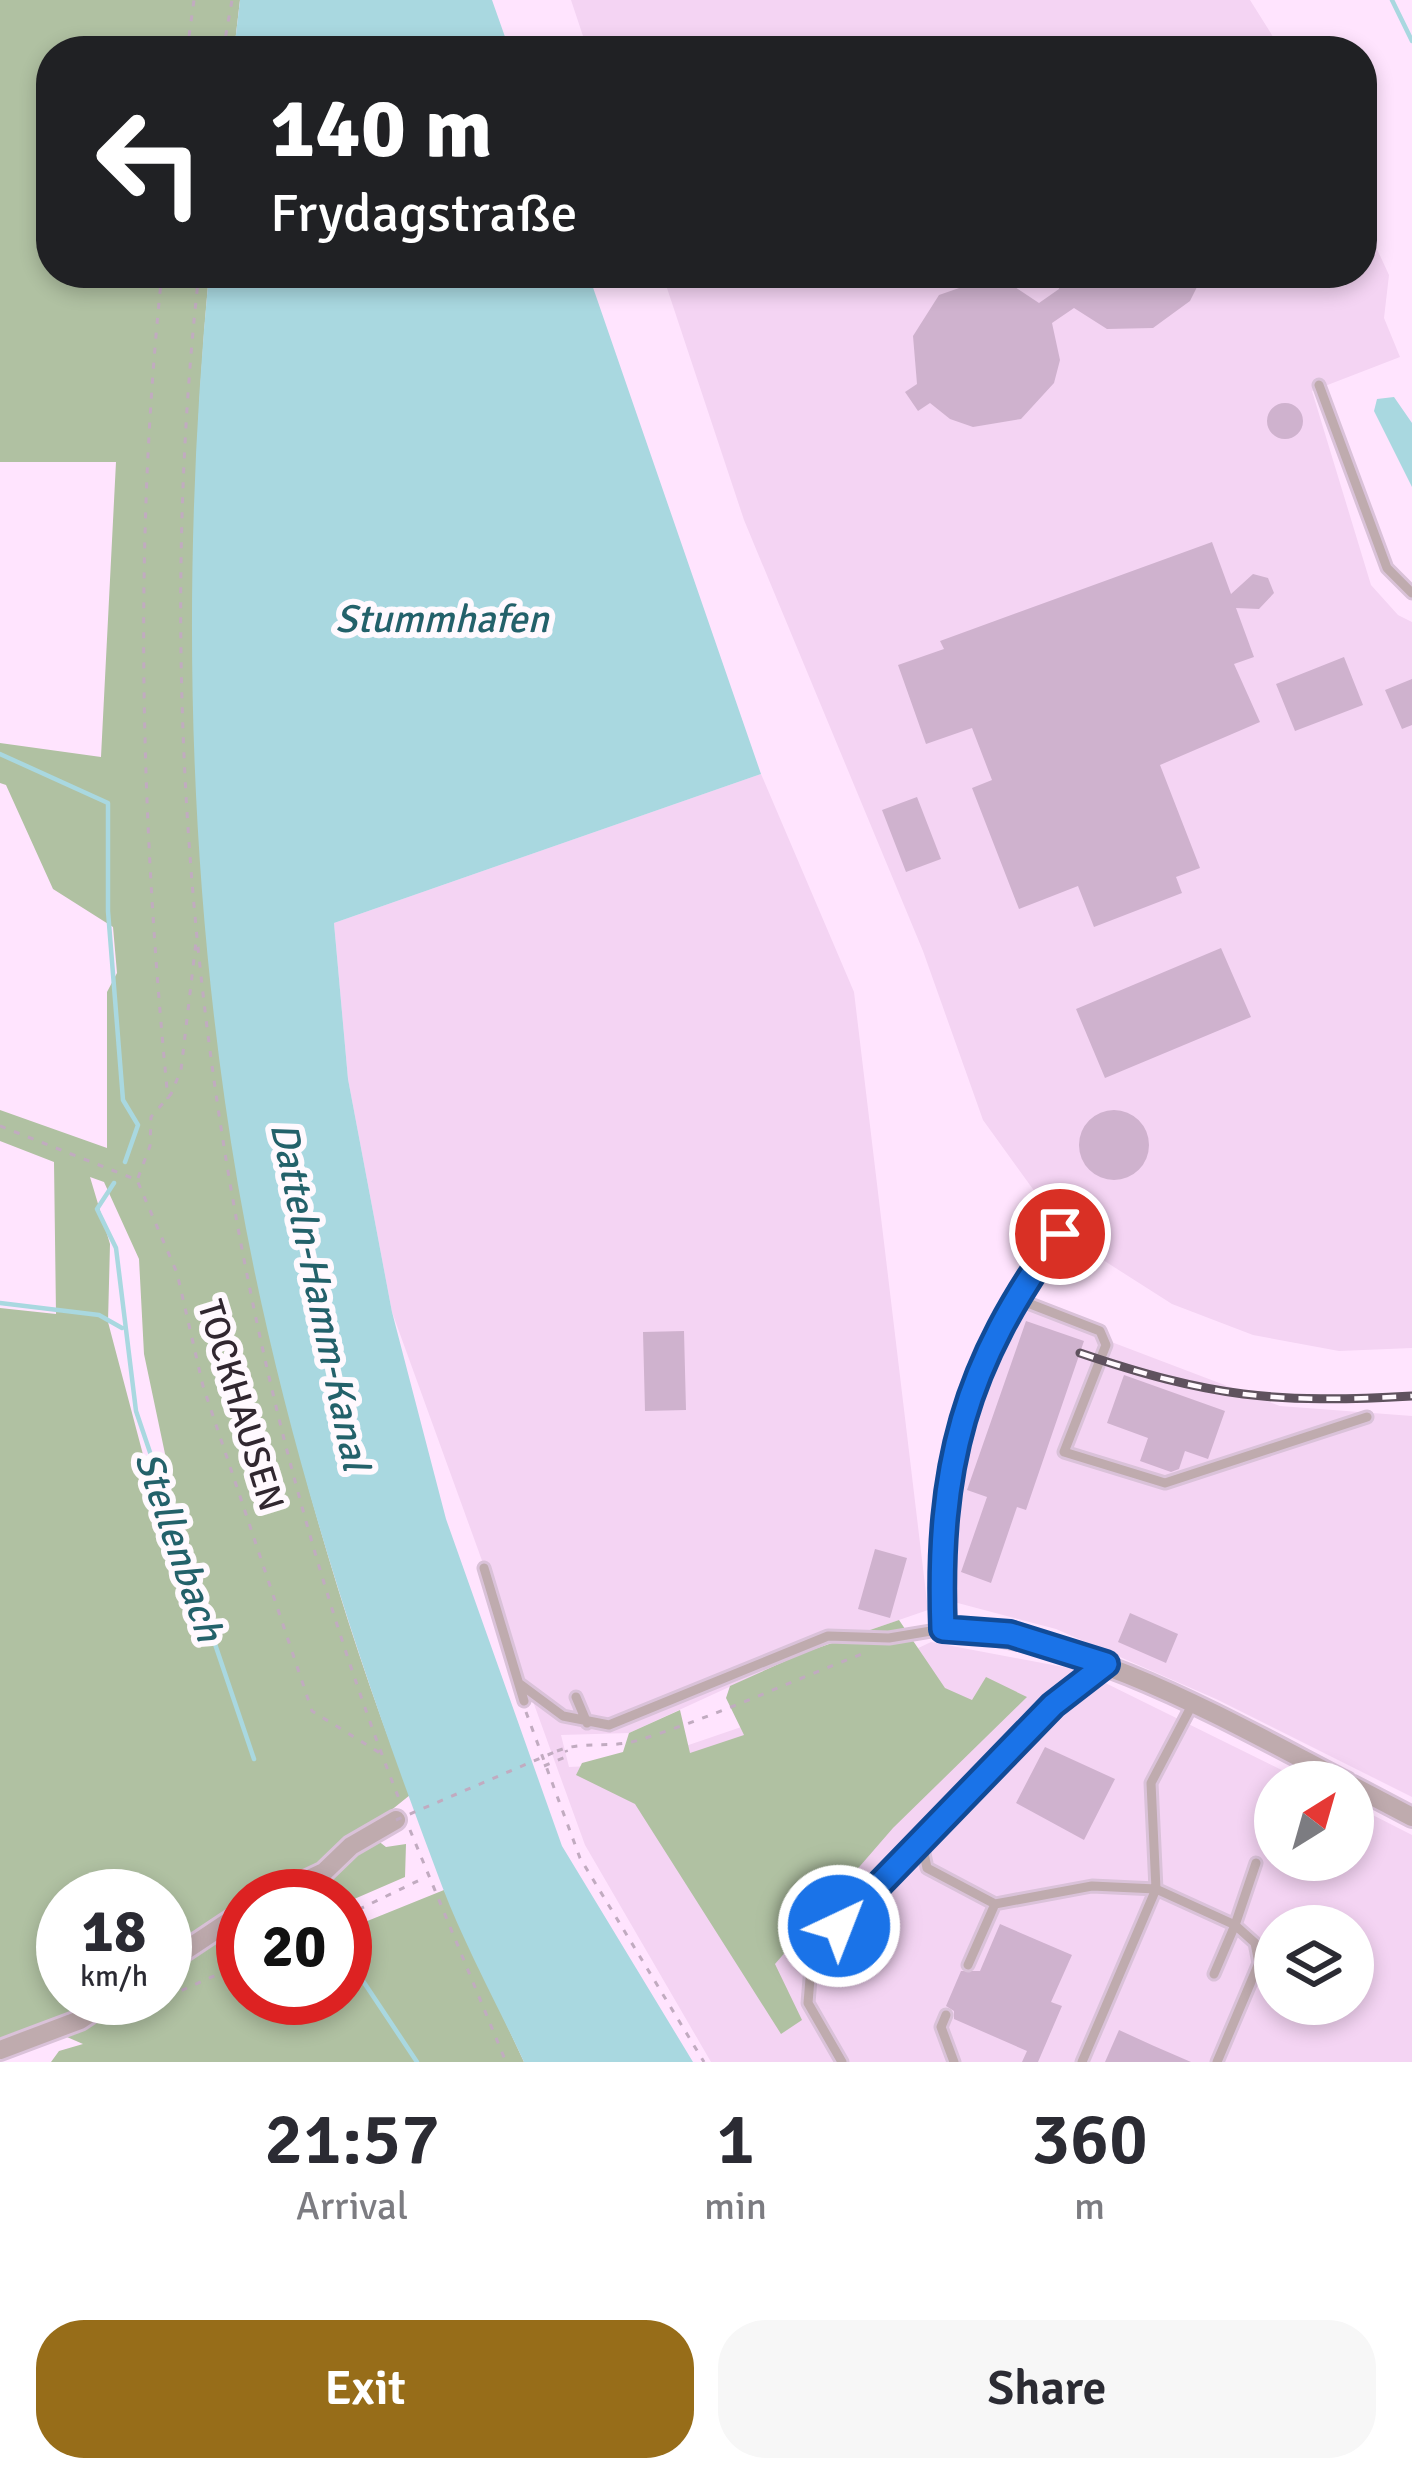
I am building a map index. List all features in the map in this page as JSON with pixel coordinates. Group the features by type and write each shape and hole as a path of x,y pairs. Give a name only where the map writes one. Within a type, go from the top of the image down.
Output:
{"street":[{"path":"1069,1222 1015,1298 986,1355 950,1461 942,1535 943,1629 1010,1634 1106,1664 1303,1761"},
{"path":"1374,1797 1412,1816"},
{"path":"327,1869 351,1846 403,1819"},
{"path":"0,2050 67,2025"}],"lane":[{"path":"1319,386 1388,568 1412,593"},
{"path":"1015,1298 1100,1331 1106,1345 1064,1452 1165,1483 1366,1417"},
{"path":"484,1568 524,1700"},
{"path":"828,1636 831,1622"},
{"path":"520,1684 563,1716 609,1724 654,1711 828,1636 889,1639 943,1629"},
{"path":"842,2062 808,2003 812,1955 1053,1705 1106,1664"},
{"path":"576,1697 586,1723"},
{"path":"1082,2062 1156,1889 1151,1783 1192,1706"},
{"path":"921,1839 927,1868 994,1904 1092,1886 1156,1889 1235,1925 1255,1943 1259,1963 1217,2062"},
{"path":"1214,1974 1254,1868"},
{"path":"968,1965 994,1904"},
{"path":"946,2015 941,2027 954,2062"}],"path":[{"path":"189,36 194,0"},
{"path":"226,36 232,0"},
{"path":"160,288 149,396 146,633 148,833 167,1099"},
{"path":"197,288 191,345 182,623 197,938 223,1154 314,1544 403,1819 506,2062"},
{"path":"0,1126 137,1180 150,1146 152,1117 167,1099 184,1052 190,961 197,938"},
{"name":"TOCKHAUSEN","path":"137,1180 177,1274 203,1386 312,1711 381,1754"},
{"path":"403,1819 561,1749 583,1742 623,1745 659,1734 889,1639"},
{"path":"524,1700 543,1767 580,1858 704,2062"},
{"path":"543,1767 568,1756 561,1749"},
{"path":"372,1903 427,1876"},
{"path":"97,2028 216,1976"}],"shaded area":[{"path":"0,0 240,0 236,36 36,36 36,288 208,288 196,467 194,660 202,853 221,1046 251,1236 292,1425 345,1612 410,1795 379,1820 377,1840 386,1847 406,1844 405,1877 372,1891 372,1869 216,1869 216,2025 372,2025 372,1919 444,1890 524,2062 51,2062 59,2051 83,2044 60,2034 0,2048 0,1308 56,1314 54,1162 0,1141 0,1110 107,1148 107,992 117,973 113,927 53,889 6,785 0,783 0,743 101,757 116,462 0,462","holes":["90,1177 104,1182 139,1259 144,1354 172,1487 160,1519 108,1322 110,1244"]},
{"path":"571,0 1250,0 1273,36 583,36"},
{"path":"1377,249 1389,275 1384,318 1400,357 1312,391 1371,585 1398,615 1412,622 1412,1348 1339,1351 1253,1335 1172,1304 1103,1260 1048,1210 983,1120 923,951 744,520 667,288 1377,288"},
{"path":"761,774 854,992 928,1610 803,1653 629,1733 561,1735 569,1767 633,1764 779,1714 931,1642 1079,1670 1263,1761 1254,1761 1254,1881 1374,1881 1374,1816 1412,1835 1412,2062 711,2062 585,1845 392,1312 348,1079 334,923"},
{"path":"1022,1308 1280,1406 1412,1416 1412,1797 1374,1778 1374,1761 1340,1761 1216,1699 1056,1629 954,1602 953,1471"},
{"path":"899,1620 945,1688 972,1700 986,1677 1027,1697 893,1828 775,1964 802,2020 781,2034 635,1804 576,1775 582,1763 623,1752 629,1733 680,1710 690,1753 744,1735 726,1698 730,1686 803,1653"}],"water":[{"path":"240,0 492,0 505,36 236,36"},
{"name":"Stummhafen","path":"208,288 593,288 761,774 334,923 348,1079 392,1312 446,1519 562,1846 693,2062 524,2062 451,1908 410,1801 298,1453 238,1185 208,959 199,844 192,616"},
{"path":"1394,397 1412,423 1412,487 1374,411 1377,399"}],"building":[{"path":"959,288 1016,288 1039,303 1059,289 1196,288 1190,301 1153,328 1107,329 1074,308 1052,323 1060,360 1054,383 1021,419 973,427 950,419 930,403 918,411 905,392 917,384 913,336 939,295"},
{"path":"1285,403 1298,408 1303,421 1298,434 1285,439 1272,434 1267,421 1272,408"},
{"path":"1212,542 1231,594 1253,574 1268,578 1274,593 1259,609 1236,608 1254,657 1234,664 1260,722 1160,765 1200,868 1176,877 1182,893 1094,927 1078,886 1019,909 972,788 992,780 972,728 926,744 898,665 944,649 940,641"},
{"path":"1344,657 1363,705 1295,731 1276,684"},
{"path":"1412,679 1412,725 1402,729 1385,690"},
{"path":"917,797 941,859 906,872 882,810"},
{"path":"1221,948 1251,1017 1105,1078 1076,1009"},
{"path":"1114,1110 1139,1120 1149,1145 1139,1170 1114,1180 1089,1170 1079,1145 1089,1120"},
{"path":"1026,1321 1084,1341 1026,1510 1017,1507 991,1583 961,1572 987,1497 967,1490"},
{"path":"684,1331 686,1410 645,1411 643,1332"},
{"path":"1124,1375 1225,1411 1208,1459 1185,1451 1179,1469 1171,1472 1140,1461 1148,1438 1107,1423"},
{"path":"875,1549 907,1558 890,1618 858,1609"},
{"path":"1130,1613 1178,1634 1166,1663 1118,1642"},
{"path":"1045,1747 1115,1779 1084,1840 1016,1803"},
{"path":"1000,1924 1072,1955 1051,2002 1062,2006 1038,2062 1022,2062 1027,2051 954,2019 954,2011 946,2006 961,1971 980,1971"},
{"path":"1119,2030 1154,2046 1191,2062 1105,2062"}],"waterway":[{"path":"1392,0 1412,41"},
{"path":"0,754 108,803 108,911 123,1100 138,1125 125,1162"},
{"name":"Stellenbach","path":"114,1183 97,1209 116,1248 136,1411 254,1759"},
{"path":"0,1303 99,1315 122,1328"},
{"name":"Stellenbach","path":"372,1994 417,2062"}],"railway":[{"path":"1080,1353 1167,1379 1243,1394 1321,1399 1412,1396"}],"route":[{"path":"839,1926 1053,1705 1106,1664 1010,1634 943,1629 941,1555 950,1461 986,1355 1011,1303 1060,1234"}],"water label":[{"name":"Datteln-Hamm-Kanal","path":"321,1296"}]}
